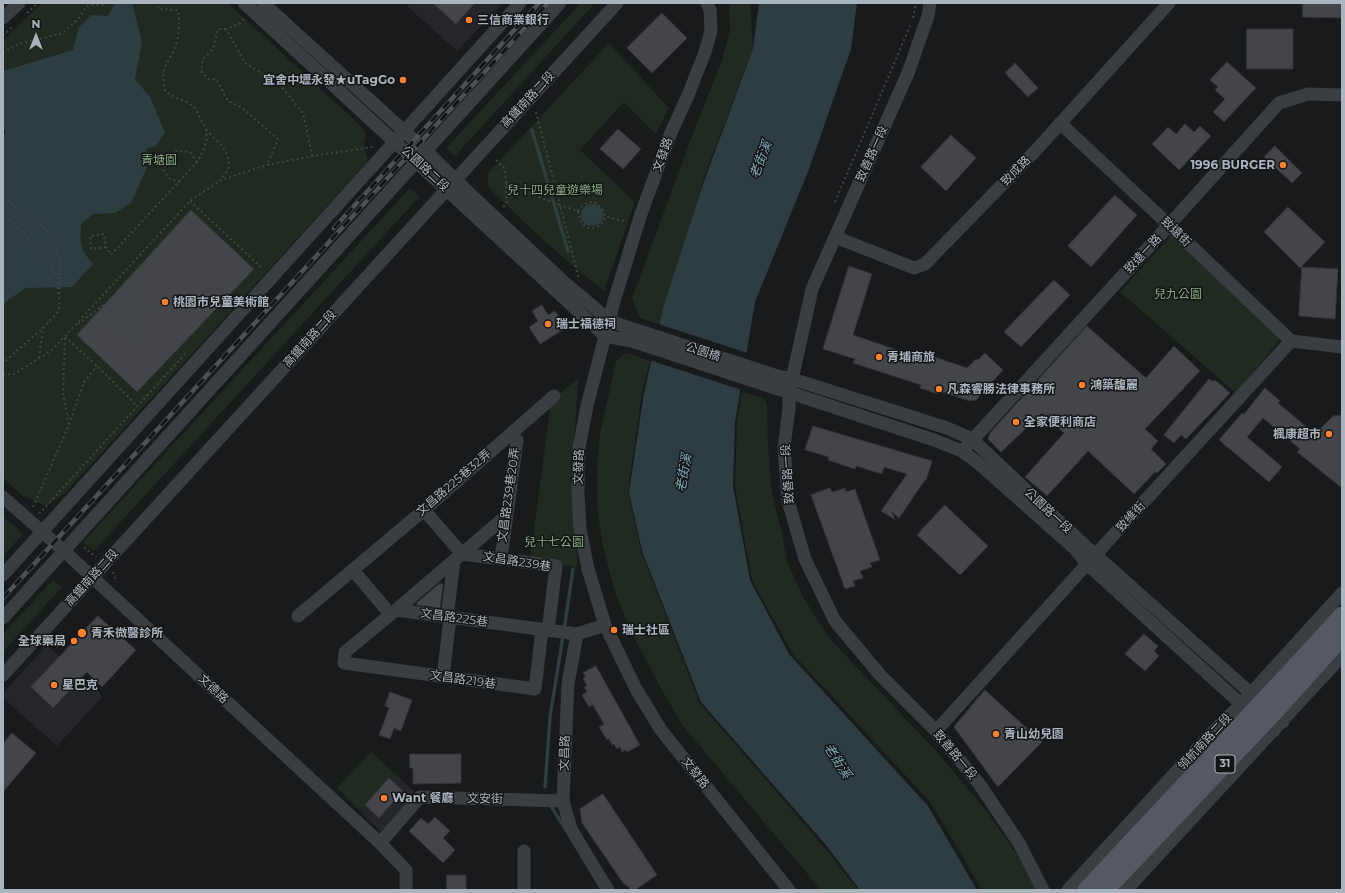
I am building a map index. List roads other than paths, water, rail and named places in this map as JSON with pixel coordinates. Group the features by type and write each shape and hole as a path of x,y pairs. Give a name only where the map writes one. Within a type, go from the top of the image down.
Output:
{"main road":[{"name":"領航南路二段","path":"1106,890 1263,713 1342,615"},
{"name":"領航南路二段","path":"1086,890 1263,713 1342,637"}],"street":[{"path":"3,18 19,3"},
{"name":"公園路二段","path":"263,3 399,136 417,162 451,184 609,320"},
{"path":"3,575 520,3"},
{"path":"3,618 560,3"},
{"name":"高鐵南路二段","path":"3,675 617,3"},
{"name":"文發路","path":"707,3 710,10 710,31 705,52 670,135 641,214 614,301 600,354 579,448 578,494 580,529 588,569 605,625 636,689 661,730 786,888"},
{"path":"929,9 939,3"},
{"name":"致成路","path":"835,238 914,268 925,264 1038,148 1169,3"},
{"name":"公園路二段","path":"246,9 399,136 426,151 451,184 605,336"},
{"name":"致善路一段","path":"929,9 908,73 812,289 789,393 789,408 784,447 788,501 805,559 835,621 881,676 936,732 980,785 1019,843 1043,890"},
{"name":"致遠一路","path":"962,451 1279,103 1308,94 1342,95"},
{"name":"致遠街","path":"1060,123 1291,342"},
{"path":"609,320 620,325 634,336"},
{"path":"605,336 634,336"},
{"name":"公園橋","path":"634,336 769,380"},
{"path":"1291,342 1342,348"},
{"name":"致維街","path":"936,732 1291,342"},
{"name":"公園路一段","path":"769,380 792,379 947,428 972,439 1092,559 1263,713"},
{"name":"公園路一段","path":"769,380 789,393 934,440 962,451 978,463 1075,549 1092,559"},
{"name":"文昌路225巷32弄","path":"298,616 424,510 554,396"},
{"name":"文昌路239巷20弄","path":"501,559 517,440 511,434"},
{"name":"文德路","path":"3,497 64,550 92,578 380,843 406,870 406,890"},
{"path":"424,510 458,558 448,617 443,677"},
{"path":"353,570 393,612 506,516"},
{"name":"文昌路239巷","path":"458,558 501,559 556,566 545,631"},
{"name":"領航南路二段","path":"1126,890 1263,713 1342,593"},
{"name":"文昌路225巷","path":"393,612 448,617 545,631 577,634"},
{"name":"文昌路219巷","path":"393,612 345,652 344,663 535,689 545,631"},
{"path":"577,634 605,625"},
{"name":"文昌路","path":"577,634 568,684 563,801 571,828 608,890"},
{"name":"領航南路二段","path":"1068,890 1200,747 1263,713 1342,656"},
{"name":"文安街","path":"380,843 420,797 563,801"},
{"path":"524,851 524,890"}],"water":[{"path":"115,3 132,3 142,42 135,79 150,97 165,132 156,146 146,149 146,170 131,203 115,213 93,214 81,224 83,250 93,264 72,287 26,288 5,302 3,309 3,137 6,133 3,125 3,71 73,50 79,27 91,15 108,16"},
{"name":"老街溪","path":"759,3 857,3 851,49 809,169 755,302 735,422 733,486 750,580 789,654 928,806 977,890 860,890 826,845 701,702 642,551 629,492 644,393 664,305 703,184 753,49"},
{"path":"592,204 600,207 603,215 600,223 592,226 584,223 581,215 584,207"}],"waterway":[{"path":"532,130 568,251"},
{"path":"564,630 573,569"},
{"path":"545,787 550,717 563,636"},
{"path":"551,806 566,830"}],"railway":[{"path":"334,228 539,3"},
{"path":"3,598 548,3"}],"place":[{"name":"三信商業銀行","path":"469,20"},
{"name":"宜舍中壢永發★uTagGo","path":"403,80"},
{"name":"1996 BURGER","path":"1283,165"},
{"name":"桃園市兒童美術館","path":"165,302"},
{"name":"瑞士福德祠","path":"548,324"},
{"name":"青埔商旅","path":"879,357"},
{"name":"鴻築馥麗","path":"1082,385"},
{"name":"凡森睿勝法律事務所","path":"939,389"},
{"name":"全家便利商店","path":"1016,422"},
{"name":"楓康超市","path":"1329,434"},
{"name":"瑞士社區","path":"614,630"},
{"name":"青禾微醫診所","path":"82,633"},
{"name":"全球藥局","path":"74,641"},
{"name":"星巴克","path":"54,685"},
{"name":"青山幼兒園","path":"996,734"},
{"name":"Want 餐廳","path":"384,798"}],"park label":[{"name":"青塘園","path":"159,160"},
{"name":"兒十四兒童遊樂場","path":"555,190"},
{"name":"兒九公園","path":"1178,294"},
{"name":"兒十七公園","path":"554,542"}]}
